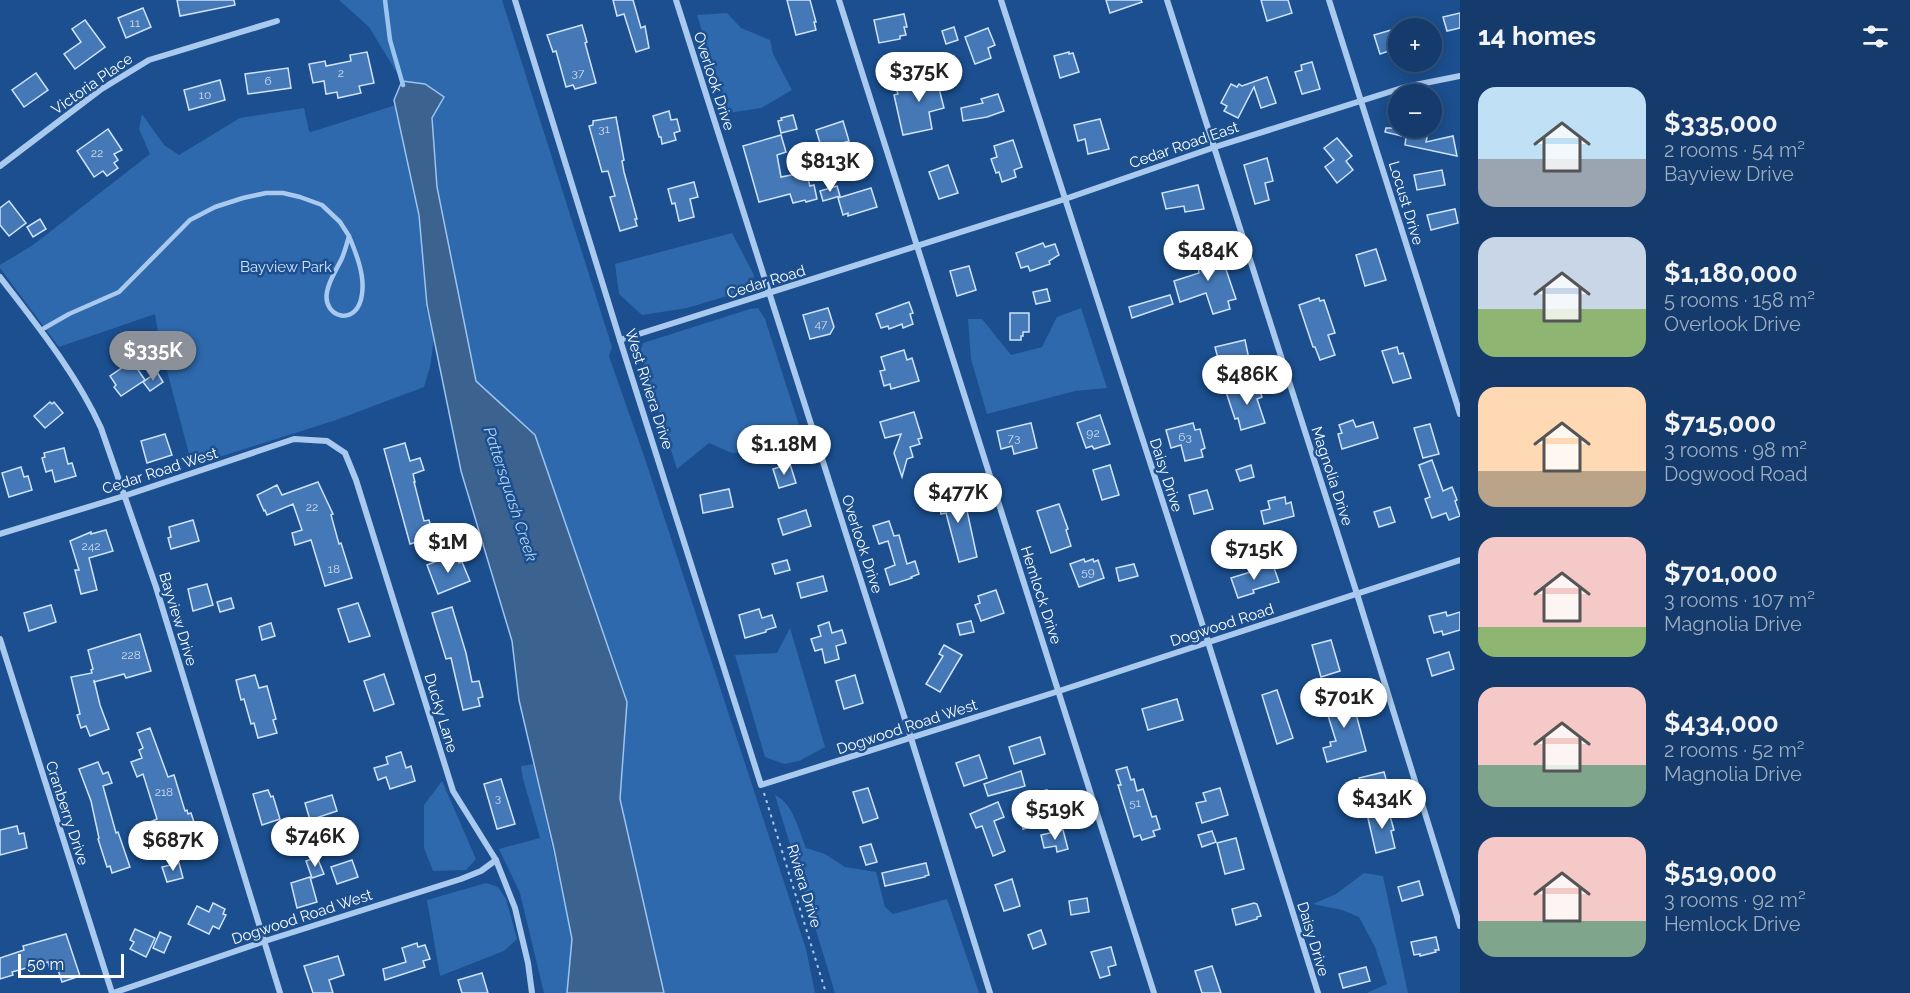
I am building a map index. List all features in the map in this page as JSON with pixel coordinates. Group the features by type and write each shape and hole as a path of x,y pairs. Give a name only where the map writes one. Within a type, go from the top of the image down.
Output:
{"street":[{"name":"West Riviera Drive","path":"515,0 761,785"},
{"name":"Overlook Drive","path":"676,0 990,993"},
{"name":"Hemlock Drive","path":"839,0 1154,993"},
{"name":"Daisy Drive","path":"1001,0 1208,642 1318,993"},
{"name":"Magnolia Drive","path":"1167,0 1357,594 1460,926"},
{"name":"Locust Drive","path":"1329,0 1460,414"},
{"name":"Victoria Place","path":"0,166 100,90 149,60 277,21"},
{"name":"Cedar Road East","path":"918,246 1065,199 1215,147 1405,87 1460,76"},
{"name":"Cedar Road","path":"620,340 918,246"},
{"name":"Bayview Drive","path":"0,277 41,330 91,405 101,428 159,598 280,993"},
{"name":"Cedar Road West","path":"0,534 124,496 294,439 327,441"},
{"name":"Ducky Lane","path":"327,441 345,453 356,480 453,791 496,860 515,908 528,963 532,993"},
{"name":"Dogwood Road","path":"1059,691 1460,560"},
{"name":"Cranberry Drive","path":"0,639 112,993"},
{"name":"Dogwood Road West","path":"761,785 1059,691"},
{"name":"Dogwood Road West","path":"112,993 265,941 461,879 481,871 496,860"}],"lane":[{"path":"41,330 69,314 119,292 190,220 215,207 266,193 300,196 322,205 340,222 349,236 355,252 362,281 362,295 358,308 351,315 343,317 336,314 328,304 326,293 349,236"}],"path":[{"name":"Riviera Drive","path":"761,785 826,993"}],"green space":[{"path":"339,0 502,0 612,347 609,356 806,949 815,993 664,993 620,799 627,702 535,435 476,381 437,187 432,118 425,84 402,81 369,27"},
{"path":"727,13 741,28 770,40 773,54 792,90 761,108 728,113 697,15"},
{"name":"Bayview Park","path":"396,105 419,215 426,308 434,338 430,367 424,387 336,420 197,464 189,454 160,344 155,314 59,347 0,268 0,265 33,245 150,154 139,129 142,114 164,145 179,155 240,118 304,108 311,132"},
{"path":"732,233 754,275 751,289 687,308 642,315 619,294 615,264"},
{"path":"758,308 765,319 799,425 793,442 767,452 732,453 709,443 677,469 640,353 643,343"},
{"path":"1081,308 1107,388 1075,391 987,414 971,359 968,319 982,319 1011,355 1042,347 1057,317"},
{"path":"790,628 825,747 799,761 784,764 765,757 735,655 777,653"},
{"path":"534,764 572,939 567,993 544,993 520,893 499,849 540,838 521,766"},
{"path":"442,781 476,859 466,870 433,871 424,848 424,805"},
{"path":"775,795 791,811 806,848 825,854 845,867 876,872 885,907 893,914 947,899 979,993 835,993"},
{"path":"1364,873 1383,876 1408,993 1367,993 1387,984 1375,947 1359,917 1342,910 1313,904 1336,894"},
{"path":"486,883 498,887 506,899 517,939 504,951 440,976 427,900"}],"water":[{"path":"402,81 425,84 444,97 432,118 437,187 476,381 535,435 627,702 620,799 664,993 567,993 572,939 554,849 519,700 512,641 461,471 427,305 419,215 394,100"}],"building":[{"path":"177,0 234,0 235,5 180,16"},
{"path":"613,0 633,0 641,28 645,26 649,48 636,52 624,14 617,16"},
{"path":"787,0 810,0 816,30 796,35"},
{"path":"1106,0 1141,0 1142,2 1110,13"},
{"path":"1261,0 1288,0 1292,13 1267,21"},
{"path":"143,8 151,27 126,38 118,18"},
{"path":"1460,13 1460,28 1447,31 1443,17"},
{"path":"904,14 906,35 900,36 900,39 879,43 874,20"},
{"path":"85,20 105,47 75,69 64,54 81,42 72,29"},
{"path":"582,25 596,83 575,89 573,85 566,87 556,51 553,52 547,35"},
{"path":"954,27 958,40 946,44 942,31"},
{"path":"988,28 995,45 988,48 991,58 975,64 965,37"},
{"path":"1388,31 1388,51 1380,54 1374,35"},
{"path":"367,52 374,83 359,86 361,93 338,98 337,92 326,94 324,81 313,83 309,64 325,61 326,66 351,61 350,55"},
{"path":"1069,52 1069,54 1073,53 1079,72 1060,78 1054,56"},
{"path":"1312,62 1320,89 1302,94 1295,72 1302,70 1301,65"},
{"path":"288,68 291,88 248,94 245,74"},
{"path":"940,68 942,80 937,81 944,108 929,112 932,129 903,135 894,95 898,94 896,88 928,79 927,70"},
{"path":"36,73 48,90 24,107 12,90"},
{"path":"1267,77 1276,103 1261,108 1254,87 1238,118 1224,111 1227,106 1221,103 1231,84 1237,87 1239,84 1242,86"},
{"path":"220,80 225,100 189,110 184,90"},
{"path":"998,94 1004,111 987,117 963,121 961,108 983,103 981,99"},
{"path":"669,111 671,120 677,119 680,131 674,133 676,140 662,144 653,116"},
{"path":"793,115 797,129 781,133 778,121"},
{"path":"616,117 624,172 637,219 635,219 637,226 620,231 610,197 615,196 608,171 602,172 589,126 593,125 593,121"},
{"path":"1100,119 1109,149 1088,154 1085,139 1078,141 1074,125"},
{"path":"843,121 849,141 824,149 816,130"},
{"path":"108,129 122,150 114,154 118,160 114,163 118,168 107,176 103,171 94,177 77,151"},
{"path":"781,135 786,152 777,155 781,177 806,172 810,186 814,185 817,199 793,203 790,194 759,202 743,146"},
{"path":"1453,136 1457,156 1405,145 1406,138 1427,138 1426,142"},
{"path":"1337,138 1352,156 1346,161 1353,170 1337,183 1325,167 1334,160 1324,148"},
{"path":"1013,140 1022,167 1014,170 1016,177 1002,182 991,159 997,157 994,146"},
{"path":"1267,158 1273,181 1265,183 1269,200 1255,204 1244,165"},
{"path":"948,165 958,193 939,199 929,172"},
{"path":"1442,170 1445,185 1417,190 1414,175"},
{"path":"694,182 698,197 690,199 694,217 679,221 675,203 672,204 668,189"},
{"path":"1198,185 1204,209 1185,212 1184,206 1166,209 1162,193"},
{"path":"837,186 840,196 823,201 820,191"},
{"path":"871,188 877,207 848,216 848,213 843,215 838,198"},
{"path":"9,201 26,223 9,236 0,225 0,208"},
{"path":"1455,209 1458,223 1431,230 1427,215"},
{"path":"40,219 46,229 33,237 27,227"},
{"path":"1043,243 1045,247 1055,244 1059,255 1049,261 1050,264 1030,271 1028,266 1021,268 1016,253"},
{"path":"1213,246 1214,251 1219,249 1236,299 1228,301 1230,309 1213,314 1206,293 1180,302 1174,281 1199,273 1197,261 1201,260 1198,251"},
{"path":"1376,249 1386,280 1365,286 1356,255"},
{"path":"969,266 976,290 957,296 950,271"},
{"path":"1047,289 1050,301 1036,304 1033,292"},
{"path":"1170,295 1173,304 1132,318 1129,307"},
{"path":"1319,298 1320,301 1324,300 1335,333 1328,335 1335,355 1320,360 1313,347 1299,305"},
{"path":"909,302 913,313 910,314 913,324 903,328 902,324 889,329 888,326 881,328 876,314"},
{"path":"828,308 834,327 830,334 810,339 803,315"},
{"path":"1010,313 1029,313 1029,332 1023,332 1021,340 1010,340"},
{"path":"1245,340 1249,359 1220,366 1215,347"},
{"path":"1397,347 1399,354 1403,353 1411,378 1393,383 1382,351"},
{"path":"904,350 907,360 912,358 919,381 891,389 890,384 884,386 880,371 885,370 881,357"},
{"path":"132,361 145,380 121,396 110,376"},
{"path":"157,372 163,382 150,391 143,382"},
{"path":"1257,382 1262,397 1257,399 1265,423 1241,430 1226,392"},
{"path":"50,402 52,404 54,402 63,413 45,428 34,416"},
{"path":"914,412 922,438 918,439 920,444 910,447 913,457 907,459 902,477 894,453 901,434 885,438 880,422"},
{"path":"1100,415 1110,444 1094,449 1092,446 1086,448 1077,423"},
{"path":"1353,420 1356,427 1373,422 1378,438 1342,449 1338,434 1342,433 1339,425"},
{"path":"1031,423 1037,448 1014,454 1012,446 1001,449 997,431"},
{"path":"1193,423 1195,430 1200,429 1205,448 1201,450 1203,457 1185,461 1181,445 1171,448 1166,430"},
{"path":"1430,424 1439,454 1423,458 1414,428"},
{"path":"165,434 172,455 147,463 141,441"},
{"path":"405,443 410,461 420,458 424,470 413,474 414,482 424,521 429,520 434,537 410,544 384,449"},
{"path":"64,448 68,464 72,463 76,476 55,482 52,470 46,472 42,458 45,457 44,453"},
{"path":"1432,460 1443,491 1452,487 1460,516 1449,520 1446,513 1432,518 1425,499 1430,497 1419,465"},
{"path":"790,464 796,483 779,488 773,469"},
{"path":"1110,465 1119,495 1102,500 1093,470"},
{"path":"1251,465 1254,477 1240,481 1236,470"},
{"path":"21,467 24,477 28,476 32,490 9,497 2,473"},
{"path":"318,482 333,514 331,515 339,544 341,543 352,578 325,586 311,540 295,545 292,533 302,530 293,504 267,515 257,495 277,485 282,495"},
{"path":"729,489 733,507 703,513 700,495"},
{"path":"959,489 963,506 966,506 977,557 959,562 946,513 941,514 937,495"},
{"path":"1207,490 1213,509 1194,514 1189,495"},
{"path":"1285,497 1286,504 1291,502 1294,516 1264,524 1261,511 1270,509 1268,501"},
{"path":"1059,504 1071,546 1051,553 1037,511"},
{"path":"1390,507 1395,522 1379,527 1374,512"},
{"path":"806,510 811,526 783,535 778,519"},
{"path":"193,520 199,541 171,549 168,538 171,537 169,527"},
{"path":"889,521 894,536 899,535 907,564 915,561 919,574 890,585 885,569 895,565 888,541 879,544 873,526"},
{"path":"106,530 113,551 89,558 97,590 81,594 75,570 79,570 70,541 91,532 91,534"},
{"path":"455,554 459,563 462,562 470,581 438,594 427,565"},
{"path":"1084,559 1085,562 1098,560 1104,578 1079,587 1070,564"},
{"path":"787,560 790,570 775,574 772,564"},
{"path":"1134,564 1138,576 1119,581 1116,568"},
{"path":"1273,565 1279,582 1253,590 1254,593 1238,598 1231,578"},
{"path":"823,576 827,591 801,598 797,583"},
{"path":"207,584 213,605 193,611 188,589"},
{"path":"996,590 1004,613 981,621 975,605 980,603 978,596"},
{"path":"231,598 234,608 220,612 217,602"},
{"path":"358,603 370,636 349,642 338,609"},
{"path":"51,605 56,622 29,631 24,613"},
{"path":"452,607 472,682 479,681 483,697 478,698 480,706 463,710 451,658 446,659 432,613"},
{"path":"759,609 762,618 772,615 776,627 745,638 739,615"},
{"path":"1446,612 1447,616 1460,612 1460,630 1443,635 1442,631 1434,633 1429,616"},
{"path":"971,621 974,632 960,635 957,624"},
{"path":"829,622 832,633 842,630 846,643 836,646 839,659 825,663 822,649 815,651 811,639 821,636 818,626"},
{"path":"271,623 275,636 262,640 259,627"},
{"path":"140,634 151,671 126,678 124,674 94,682 109,729 90,736 86,726 81,728 71,677 92,673 88,650"},
{"path":"1331,640 1340,671 1321,677 1312,645"},
{"path":"944,645 962,655 940,692 926,684 943,656 939,654"},
{"path":"1449,652 1454,669 1432,676 1427,659"},
{"path":"384,674 394,704 374,711 364,681"},
{"path":"255,675 259,688 267,686 276,719 273,720 277,733 258,738 254,723 251,724 244,699 241,700 236,680"},
{"path":"855,675 863,703 844,709 836,681"},
{"path":"1277,690 1293,738 1277,744 1262,695"},
{"path":"1354,694 1360,713 1356,714 1366,751 1327,762 1323,748 1331,746 1330,742 1336,741 1324,703"},
{"path":"1177,699 1183,720 1148,730 1142,709"},
{"path":"150,728 168,777 174,775 185,811 187,810 188,814 191,813 196,828 186,830 188,836 157,846 150,822 157,819 143,774 137,777 131,762 142,758 139,750 143,748 137,733"},
{"path":"1040,737 1045,754 1014,764 1009,747"},
{"path":"401,752 406,768 411,766 415,781 390,789 386,777 378,780 374,768 388,764 386,757"},
{"path":"979,755 987,778 964,786 956,763"},
{"path":"98,762 103,774 108,772 112,783 103,786 116,833 118,832 130,867 112,873 110,866 107,867 98,839 91,801 79,769"},
{"path":"1127,767 1131,780 1134,779 1137,791 1143,789 1152,817 1156,816 1160,829 1153,831 1155,836 1142,840 1140,835 1134,837 1118,785 1121,785 1116,770"},
{"path":"1021,771 1025,786 988,796 984,784"},
{"path":"1384,772 1388,786 1363,792 1359,778"},
{"path":"501,779 515,824 497,829 484,784"},
{"path":"868,788 878,818 863,823 853,792"},
{"path":"1220,788 1228,815 1202,823 1196,803 1206,801 1203,793"},
{"path":"268,790 271,797 273,796 280,819 262,825 253,794"},
{"path":"1047,790 1050,802 1030,807 1027,795"},
{"path":"332,795 337,811 310,820 305,803"},
{"path":"998,802 1004,817 994,821 1005,851 993,856 982,826 976,828 970,814"},
{"path":"1388,809 1394,830 1391,831 1395,848 1376,853 1367,814"},
{"path":"1032,811 1036,826 1023,829 1020,814"},
{"path":"17,826 19,834 24,833 27,848 0,855 0,830"},
{"path":"1063,830 1068,849 1057,852 1056,846 1044,848 1041,835"},
{"path":"1212,831 1216,842 1202,847 1198,835"},
{"path":"1236,838 1244,869 1225,874 1217,843"},
{"path":"871,844 877,862 866,865 860,847"},
{"path":"317,857 324,874 312,878 306,861"},
{"path":"352,860 358,877 337,884 331,867"},
{"path":"179,863 183,878 167,882 162,867"},
{"path":"926,863 929,875 885,886 882,873"},
{"path":"310,877 317,902 297,908 291,883"},
{"path":"1012,879 1020,906 1004,911 995,885"},
{"path":"1419,881 1423,895 1402,901 1398,887"},
{"path":"1087,898 1089,912 1071,915 1069,901"},
{"path":"213,903 225,909 223,914 226,915 219,929 213,926 209,934 188,924 197,906 209,912"},
{"path":"1257,904 1261,916 1236,925 1232,909"},
{"path":"135,929 155,938 146,957 130,949 134,942 130,940"},
{"path":"1041,930 1046,944 1033,949 1028,935"},
{"path":"160,932 171,937 164,953 153,948"},
{"path":"66,934 80,976 62,982 57,967 50,969 48,962 12,972 13,975 0,979 0,958 24,950 23,946"},
{"path":"1436,937 1439,950 1420,956 1420,954 1414,955 1411,942"},
{"path":"417,943 418,947 425,945 430,959 423,961 425,967 385,980 383,969 406,962 402,948"},
{"path":"1111,947 1116,965 1108,967 1110,975 1100,978 1091,952"},
{"path":"338,956 344,975 329,980 333,993 313,993 304,966"},
{"path":"1212,966 1221,993 1202,993 1195,971"},
{"path":"1366,967 1370,981 1343,988 1339,974"},
{"path":"482,973 488,993 462,993 458,980"}],"waterway":[{"name":"Pattersquash Creek","path":"385,0 390,40 403,85"}]}
